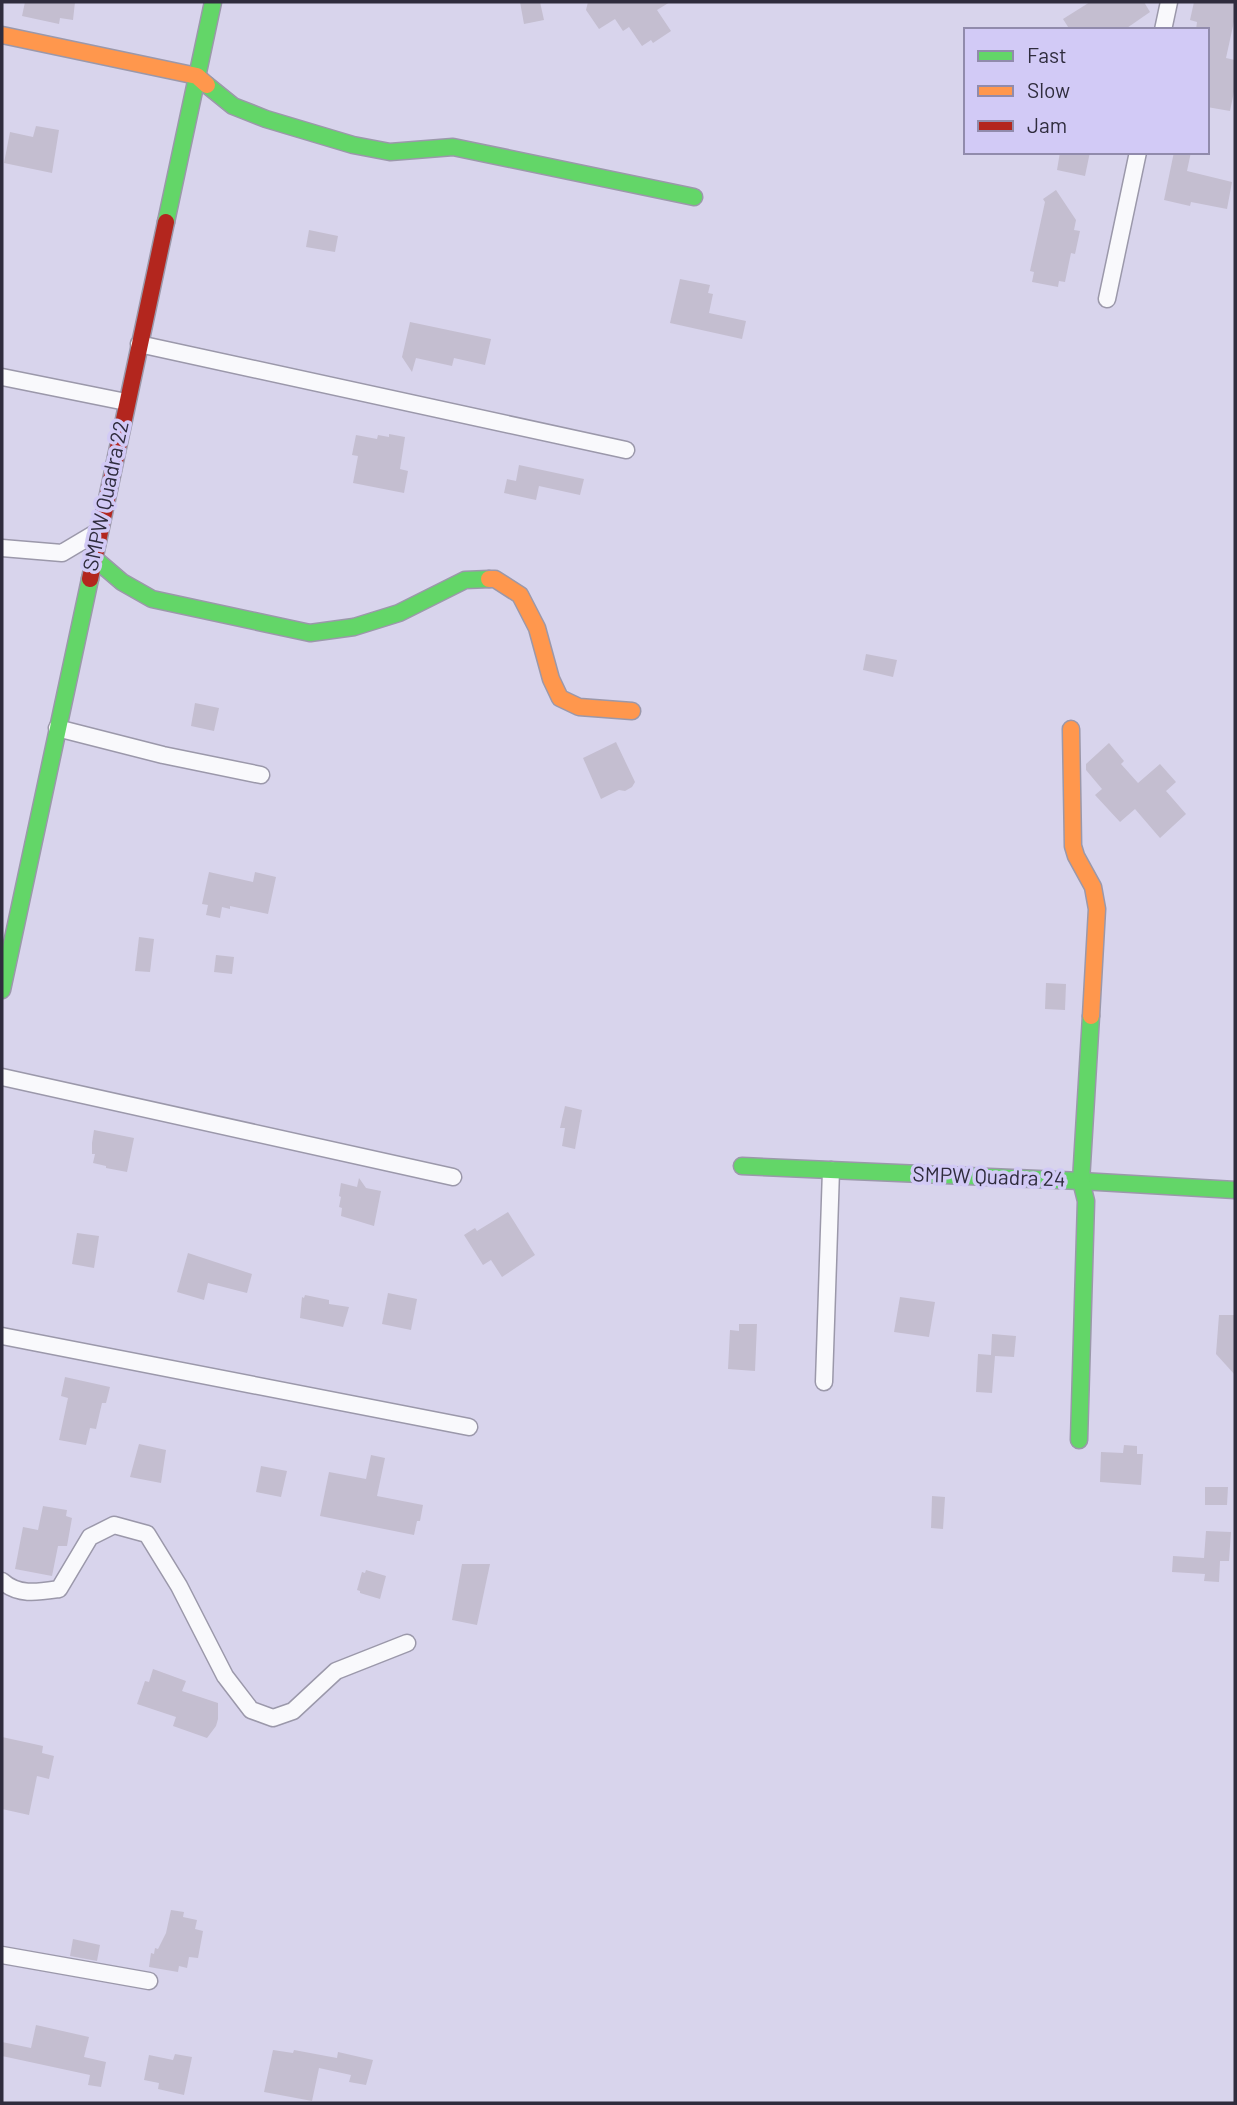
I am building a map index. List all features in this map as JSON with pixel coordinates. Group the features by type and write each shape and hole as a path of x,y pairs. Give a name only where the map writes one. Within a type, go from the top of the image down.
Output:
{"street":[{"name":"SMPW Quadra 22","path":"2,990 7,934 57,729 213,2"},
{"path":"1163,28 1169,2"},
{"path":"2,35 197,76 233,106 266,119 353,145 390,152 453,147 694,197"},
{"path":"1107,299 1138,154"},
{"path":"139,344 626,450"},
{"path":"2,377 126,402"},
{"path":"2,548 62,553 99,531"},
{"path":"94,558 122,582 152,599 310,633 354,627 399,613 465,580 495,579 520,595 537,628 551,679 561,698 579,707 632,711"},
{"path":"57,729 261,775"},
{"path":"1071,729 1073,846 1093,887 1097,909 1081,1181 1086,1201 1079,1440"},
{"path":"2,1077 453,1177"},
{"name":"SMPW Quadra 24","path":"742,1166 1235,1190"},
{"path":"824,1382 831,1170"},
{"path":"2,1336 469,1427"},
{"path":"2,1581 8,1586 32,1593 59,1589 90,1537 114,1525 147,1534 180,1586 225,1676 251,1710 273,1718 293,1711 336,1671 407,1643"},
{"path":"2,1955 149,1981"}],"building":[{"path":"25,2 75,2 73,20 60,18 59,24 22,16"},
{"path":"520,2 540,2 544,20 524,24"},
{"path":"588,2 670,2 657,10 671,31 653,43 651,40 642,46 629,27 623,31 615,19 599,29 586,10"},
{"path":"1090,2 1144,2 1150,12 1127,28 1069,28 1063,19"},
{"path":"1194,2 1235,2 1235,17 1226,58 1235,60 1235,87 1230,111 1209,107 1209,28 1196,28 1197,22 1190,20"},
{"path":"36,126 59,130 52,173 4,163 10,132 33,137"},
{"path":"1060,154 1090,154 1085,176 1057,170"},
{"path":"1174,154 1191,154 1187,171 1232,182 1227,209 1191,202 1190,206 1164,200"},
{"path":"1056,190 1076,220 1074,230 1080,231 1075,254 1071,253 1065,282 1059,281 1058,287 1032,282 1034,272 1030,271 1045,202 1043,199"},
{"path":"309,230 338,236 335,252 306,247"},
{"path":"680,279 710,285 708,293 713,294 709,313 746,321 742,339 670,323"},
{"path":"410,322 491,339 485,365 454,358 452,366 416,358 412,372 402,357"},
{"path":"389,434 405,437 400,469 408,471 404,493 353,483 358,456 352,455 356,435 377,439 378,435 389,437"},
{"path":"519,465 584,479 580,495 539,486 536,500 504,493 507,479 516,481"},
{"path":"866,654 897,660 893,677 863,670"},
{"path":"195,703 219,708 214,731 191,726"},
{"path":"616,742 635,782 625,791 619,790 601,799 583,758"},
{"path":"1109,743 1124,761 1121,764 1138,783 1160,764 1176,782 1166,791 1186,814 1160,838 1135,809 1120,822 1095,795 1102,789 1086,770 1086,764"},
{"path":"209,872 253,882 255,872 276,877 268,914 230,906 230,909 222,907 220,918 206,915 208,905 202,904"},
{"path":"139,937 154,939 150,972 135,971"},
{"path":"216,955 234,957 232,974 214,972"},
{"path":"1046,983 1066,984 1065,1010 1045,1009"},
{"path":"565,1106 582,1110 575,1149 562,1146 565,1128 560,1128"},
{"path":"94,1130 134,1138 127,1172 93,1163"},
{"path":"359,1178 366,1188 381,1191 374,1226 341,1216 341,1183 357,1187"},
{"path":"508,1212 535,1255 502,1277 491,1260 483,1265 464,1235 475,1228 477,1231"},
{"path":"77,1233 99,1236 94,1268 72,1264"},
{"path":"188,1253 252,1274 247,1293 208,1283 204,1300 177,1292"},
{"path":"388,1293 417,1299 411,1330 382,1324"},
{"path":"305,1295 329,1300 329,1304 349,1307 343,1327 300,1318 302,1297"},
{"path":"900,1297 935,1302 929,1337 894,1332"},
{"path":"1219,1315 1235,1315 1235,1375 1216,1354"},
{"path":"739,1324 757,1324 755,1371 728,1369 730,1330 739,1331"},
{"path":"992,1334 1016,1336 1014,1357 995,1356 992,1393 976,1392 978,1354 991,1355"},
{"path":"65,1377 110,1387 106,1403 102,1403 96,1429 90,1428 86,1445 59,1440 68,1398 61,1396"},
{"path":"139,1444 166,1450 161,1483 130,1477"},
{"path":"1124,1445 1137,1446 1137,1454 1143,1454 1141,1485 1100,1482 1101,1452 1123,1453"},
{"path":"371,1455 385,1458 377,1496 423,1505 414,1535 320,1516 329,1472 366,1479"},
{"path":"261,1466 287,1471 281,1497 256,1492"},
{"path":"1205,1487 1228,1487 1227,1505 1205,1505"},
{"path":"932,1496 945,1497 943,1529 931,1528"},
{"path":"43,1506 67,1510 66,1516 72,1518 67,1546 58,1546 52,1576 15,1569 23,1527 38,1530"},
{"path":"1206,1531 1231,1532 1229,1561 1220,1561 1219,1582 1204,1581 1205,1574 1172,1572 1173,1556 1204,1558"},
{"path":"462,1564 490,1564 477,1625 452,1620"},
{"path":"366,1570 386,1576 380,1599 357,1590 362,1572 365,1573"},
{"path":"153,1669 186,1681 182,1691 218,1703 216,1726 207,1738 173,1726 176,1717 137,1704 145,1681 149,1682"},
{"path":"2,1737 43,1746 42,1753 54,1756 49,1779 37,1776 29,1815 2,1809"},
{"path":"171,1910 184,1912 183,1917 197,1920 195,1929 203,1931 198,1958 189,1957 187,1968 179,1966 178,1972 149,1967 151,1953 154,1954 155,1948 158,1949 166,1933"},
{"path":"73,1939 100,1945 97,1961 70,1956"},
{"path":"36,2025 89,2037 84,2057 106,2062 101,2087 88,2085 90,2075 2,2056 2,2042 31,2048"},
{"path":"273,2050 293,2053 294,2050 337,2058 338,2052 373,2060 366,2085 349,2082 351,2075 319,2068 312,2101 264,2092"},
{"path":"175,2054 192,2057 184,2095 158,2089 159,2083 144,2080 149,2055 173,2060"}],"traffic: fast":[{"path":"166,222 213,2"},
{"path":"207,85 233,106 266,119 353,145 390,152 453,147 694,197"},
{"path":"94,558 122,582 152,599 310,633 354,627 399,613 465,580 489,579"},
{"path":"2,990 90,579"},
{"path":"1079,1440 1086,1201 1081,1181 1091,1016"},
{"path":"742,1166 1235,1190"}],"traffic: slow":[{"path":"2,35 197,76 207,85"},
{"path":"489,579 495,579 520,595 537,628 551,679 560,698 579,707 632,711"},
{"path":"1071,729 1073,846 1093,887 1097,909 1091,1016"}],"traffic: jam":[{"path":"90,579 166,222"}]}
